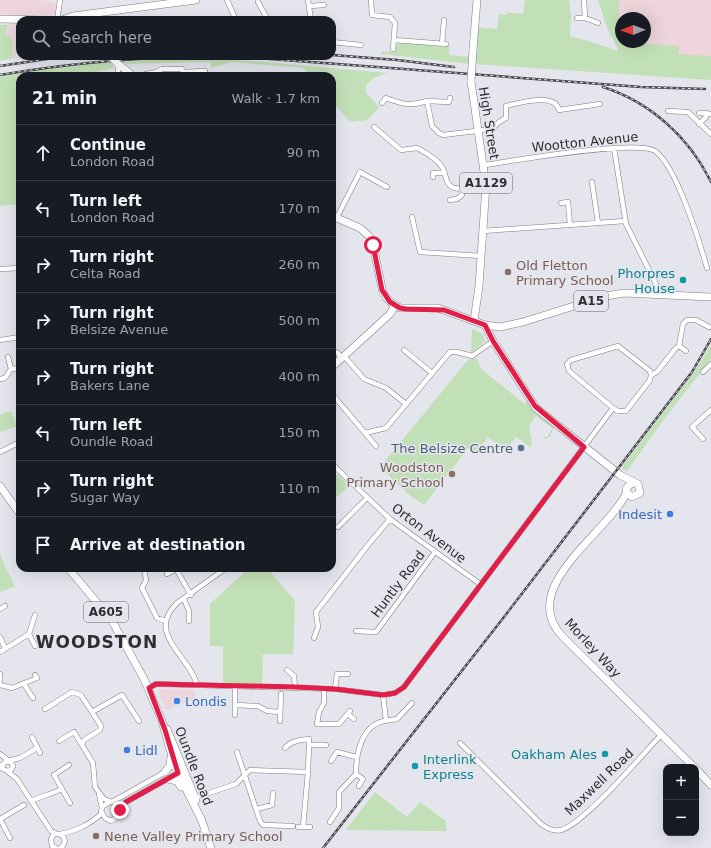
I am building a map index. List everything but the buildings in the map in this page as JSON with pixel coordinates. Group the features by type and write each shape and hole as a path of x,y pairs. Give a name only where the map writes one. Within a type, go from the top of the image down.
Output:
{"main road":[{"path":"73,16 196,0"},
{"name":"High Street","path":"474,321 481,256 486,186 471,81 477,0"},
{"path":"0,19 16,19"},
{"path":"114,60 128,72"},
{"path":"336,217 360,228 369,236 373,245 384,293 387,299 395,305 390,314 336,363"},
{"name":"A15","path":"395,305 406,309 438,308 485,325 500,327 523,322 606,296 624,293 711,297"},
{"path":"485,325 493,341 536,408 620,475 639,485 640,490 635,496 630,496 620,475"},
{"path":"627,490 630,484 634,483"},
{"path":"0,486 16,508"},
{"name":"Morley Way","path":"627,490 615,511 564,569 554,584 551,607 553,622 560,634 691,764"},
{"name":"Morley Way","path":"615,511 635,496"},
{"name":"Oundle Road","path":"71,572 111,618 149,688 162,721 171,754 180,768"},
{"name":"Oundle Road","path":"162,721 171,735 180,768 212,848"},
{"path":"171,754 171,762 166,776 177,781 202,821"},
{"path":"699,772 711,784"}],"street":[{"path":"58,16 60,0"},
{"path":"228,0 234,16"},
{"path":"308,0 311,16"},
{"path":"371,0 369,15 390,17 395,23 393,49"},
{"path":"584,0 585,18"},
{"path":"258,2 266,16"},
{"path":"310,6 324,5"},
{"path":"577,18 585,18 598,23"},
{"path":"394,40 444,44 444,20"},
{"path":"336,42 361,45"},
{"path":"117,72 118,64"},
{"path":"157,72 162,70 182,69 183,72 205,71"},
{"path":"382,103 386,98 401,104 412,106 427,101 449,102 450,98"},
{"path":"593,99 594,105"},
{"path":"427,101 432,126 439,133 443,134 492,129 499,122 505,120 507,116 506,106 542,100 554,102 559,110 600,104"},
{"path":"668,111 688,112 711,134"},
{"path":"699,113 709,114"},
{"path":"699,124 709,114"},
{"path":"374,127 401,150 417,148 421,150 441,166 449,185 455,188 486,186"},
{"name":"Wootton Avenue","path":"484,165 614,148 634,146 648,148 662,157 679,190 690,215 707,268"},
{"path":"614,148 625,221 656,284 657,294"},
{"path":"336,215 360,172 387,187"},
{"path":"433,177 433,173 443,173"},
{"path":"592,182 598,223"},
{"path":"450,200 460,198 462,195 461,188"},
{"path":"562,203 568,202 570,225"},
{"path":"412,217 420,252 481,256"},
{"path":"483,231 625,221"},
{"path":"0,269 16,268"},
{"path":"651,375 658,372 678,347 683,324 687,320 696,320 709,327"},
{"path":"0,340 16,338"},
{"path":"365,433 386,428 450,352 458,352 472,356 493,341"},
{"path":"618,346 650,371 651,375 650,380 626,410 618,411 568,371 567,364 571,360 618,346"},
{"path":"678,347 686,351"},
{"path":"404,350 432,373"},
{"path":"336,352 343,357 364,379 386,388 406,404"},
{"path":"0,379 5,378 11,369 8,357"},
{"path":"703,372 711,364"},
{"path":"11,369 16,368"},
{"path":"336,399 376,446"},
{"path":"149,688 156,684 295,687 324,690 335,689 383,695 395,693 404,687 613,408"},
{"path":"703,439 692,427 710,412"},
{"path":"0,452 16,444"},
{"name":"Orton Avenue","path":"336,468 390,519 480,584"},
{"path":"338,527 367,498"},
{"path":"314,638 318,627 316,612 390,519"},
{"name":"Huntly Road","path":"356,631 376,632 435,552"},
{"path":"145,572 146,580 142,588 157,618 166,621"},
{"path":"178,572 191,595"},
{"path":"197,685 192,670 170,643 166,634 166,621 172,608 221,572"},
{"path":"184,599 189,611 189,621"},
{"path":"0,609 5,606"},
{"path":"0,652 29,634 35,616"},
{"path":"29,634 35,646"},
{"path":"0,637 5,648"},
{"path":"287,670 294,676 295,687"},
{"path":"0,674 0,681"},
{"path":"335,689 337,674 348,674"},
{"path":"0,685 12,688 37,678 35,675"},
{"path":"24,684 33,698"},
{"path":"235,686 235,715"},
{"path":"324,690 323,708 319,712 315,724 339,724 349,713 354,719"},
{"path":"45,709 74,692 81,695 101,726 100,730 84,740 82,745"},
{"path":"280,721 281,694"},
{"path":"92,712 122,695 139,721"},
{"path":"383,695 386,721"},
{"path":"330,822 339,808 339,792 356,774 356,757 361,741 371,727 386,721 397,720 412,703"},
{"path":"235,705 258,706 267,711 280,712"},
{"path":"59,741 74,732 93,763 94,780 98,790 102,811 107,820"},
{"name":"Maxwell Road","path":"460,742 540,824 550,830 559,830 583,815 661,735"},
{"path":"32,737 40,753"},
{"path":"285,748 292,742 309,739 308,772 298,826"},
{"path":"309,745 326,745"},
{"path":"4,771 13,766 20,758 37,748"},
{"path":"237,752 260,821 263,825 310,827"},
{"path":"331,761 337,752 356,757"},
{"path":"0,755 11,762 17,779 46,824 51,831 63,836 65,844"},
{"path":"0,755 1,766 4,771 17,779"},
{"path":"1,766 8,760 20,758"},
{"path":"69,765 54,775 70,803"},
{"path":"90,822 114,820 118,818 120,810 126,802 180,768"},
{"path":"50,841 53,836 73,831 90,822 102,811 105,804 180,768"},
{"path":"193,799 236,784 245,777 247,772 253,770 308,772"},
{"path":"356,774 363,779 359,786"},
{"path":"31,801 43,795 55,793 62,789"},
{"path":"98,790 104,799 117,804 120,810"},
{"path":"257,809 272,805 273,793"},
{"path":"10,838 0,819 24,806"},
{"path":"46,824 52,846 56,848"},
{"path":"60,848 65,844 73,831"}],"shaded area":[{"path":"0,0 39,0 56,3 54,15 0,14"},
{"path":"602,0 711,0 711,66 643,48 651,48 651,12 615,12 615,36"},
{"path":"16,24 16,57 13,58 11,36 6,36 6,29 8,25"},
{"path":"159,690 194,690 196,698 166,710 160,698"}],"green space":[{"path":"525,0 569,0 571,17 570,36 617,51 617,48 651,48 651,44 679,46 678,54 711,56 711,80 474,64 477,27 497,29 499,14 507,15 507,12 523,14"},
{"path":"598,0 619,0 619,12 615,12 615,43 608,30"},
{"path":"0,25 8,25 6,29 6,36 11,36 13,58 0,61"},
{"path":"401,42 449,46 449,55 470,57 470,64 381,54 381,51 395,52 396,45"},
{"path":"145,60 238,60 387,73 374,78 366,85 366,93 379,107 368,120 350,122 336,106 336,72 306,72 304,68 231,62 211,68 210,62 127,64 122,62"},
{"path":"110,62 114,68 96,72 27,72"},
{"path":"16,74 16,204 0,206 0,77"},
{"path":"472,329 483,334 485,341 471,353"},
{"path":"711,345 711,359 665,418 627,471 622,469 624,464 695,371"},
{"path":"477,358 481,369 525,404 528,402 537,414 554,427 550,437 545,439 544,437 548,436 552,428 536,416 529,425 532,445 530,447 516,437 506,450 488,437 476,453 468,448 424,505 407,493 380,467 468,360"},
{"path":"11,411 16,426 0,432 0,414"},
{"path":"336,474 349,486 336,497"},
{"path":"0,555 15,586 0,592"},
{"path":"245,572 270,572 295,601 293,654 263,654 262,684 223,684 223,646 210,646 210,604"},
{"path":"375,792 407,817 420,802 446,821 446,831 346,830"}],"railway":[{"path":"336,55 397,60 454,67"},
{"path":"0,66 40,60"},
{"path":"17,72 86,63 128,60"},
{"path":"283,60 641,87 705,89"},
{"path":"0,75 16,72"},
{"path":"603,87 637,102 666,123 680,136 691,150 711,182"},
{"path":"323,848 504,617 692,372 711,339"}],"place":[{"name":"Old Fletton Primary School","path":"508,272"},
{"name":"Phorpres House","path":"683,280"},
{"name":"The Belsize Centre","path":"521,448"},
{"name":"Woodston Primary School","path":"452,474"},
{"name":"Indesit","path":"670,514"},
{"name":"Londis","path":"177,701"},
{"name":"Lidl","path":"127,750"},
{"name":"Oakham Ales","path":"605,754"},
{"name":"Interlink Express","path":"415,766"},
{"name":"Nene Valley Primary School","path":"96,836"}],"district":[{"name":"WOODSTON","path":"97,642"}],"route":[{"path":"120,810 126,802 178,773 162,721 149,688 156,684 295,687 324,690 335,689 383,695 395,693 404,687 584,447 543,415 526,395 488,333 485,325 438,308 406,309 400,308 390,302 385,296 378,275 373,245"}]}
